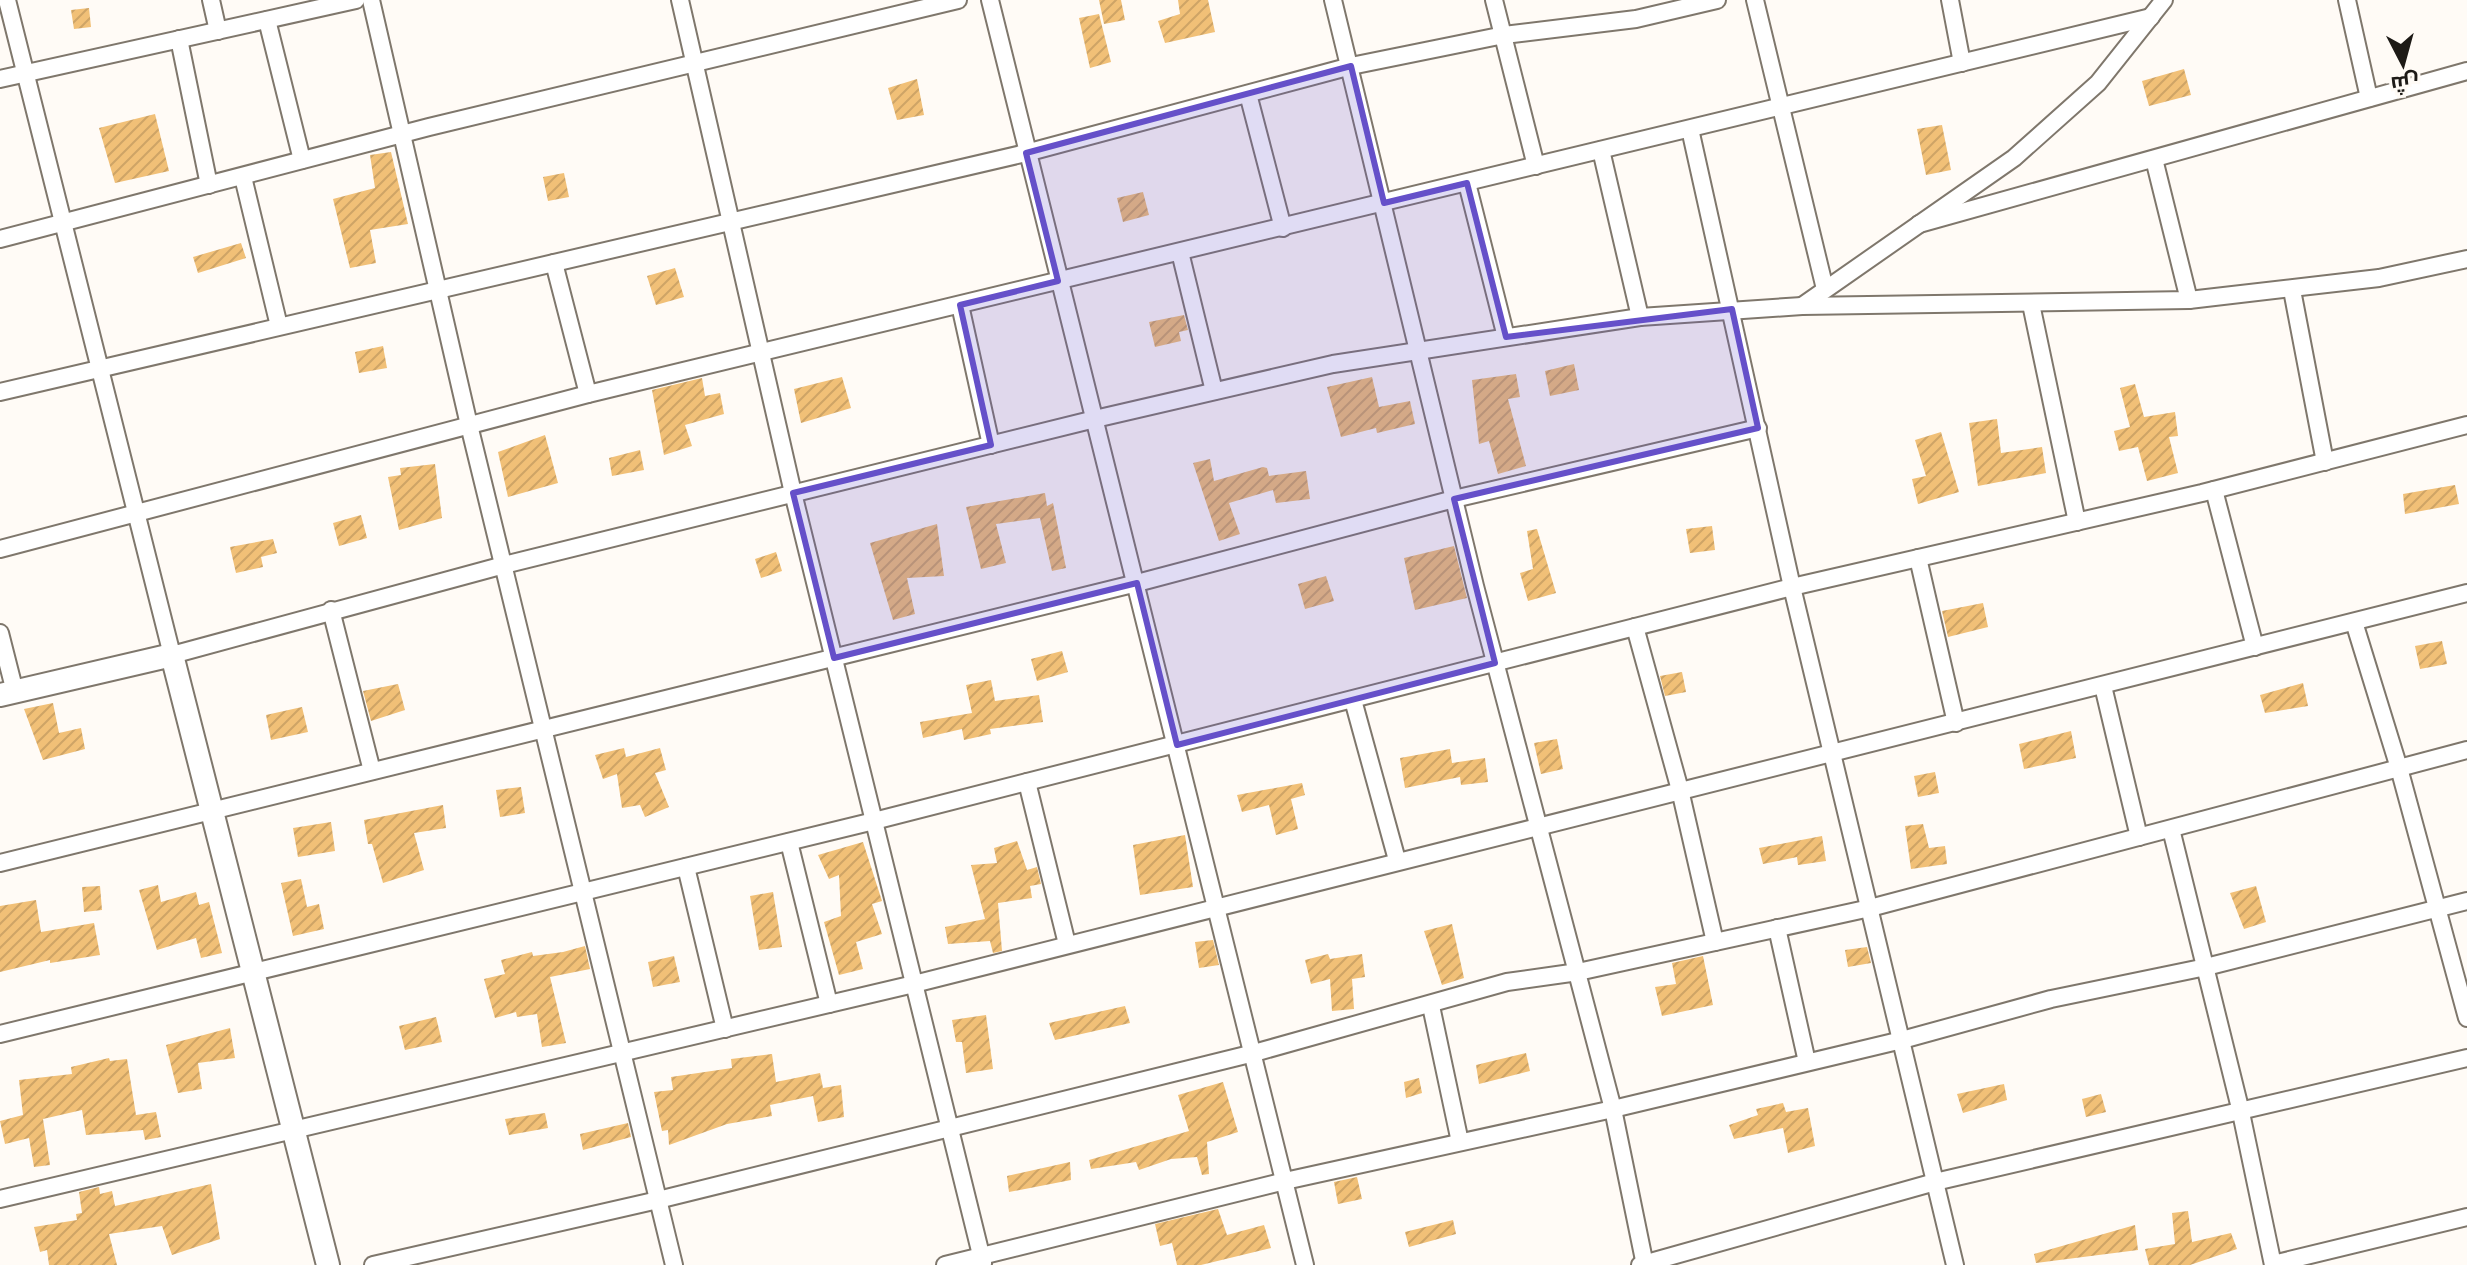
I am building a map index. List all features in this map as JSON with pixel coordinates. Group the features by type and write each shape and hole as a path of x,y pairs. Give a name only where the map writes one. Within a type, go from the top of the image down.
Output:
{"street":[{"path":"7,0 328,1265"},
{"path":"211,0 218,31"},
{"path":"0,79 356,0"},
{"path":"371,0 469,425 674,1265"},
{"path":"680,0 793,493 982,1261"},
{"path":"0,239 402,134 958,0"},
{"path":"990,0 1305,1265"},
{"path":"1333,0 1495,663 1613,1109 1644,1264 1935,1182 2240,1108 2467,1058"},
{"path":"1494,0 1536,166"},
{"path":"0,392 1026,153 1351,66 1504,35 1636,19 1717,0"},
{"path":"1755,0 1825,289"},
{"path":"1950,0 1962,63"},
{"path":"1802,306 2025,149 2098,83 2164,0"},
{"path":"2347,0 2369,98"},
{"path":"0,549 588,394 2151,17"},
{"path":"267,20 302,160"},
{"path":"179,39 209,185"},
{"path":"1919,224 2467,71"},
{"path":"1248,94 1283,228"},
{"path":"1690,129 1792,587 1955,1265"},
{"path":"1601,150 1640,317"},
{"path":"2154,159 2189,300"},
{"path":"243,177 279,326"},
{"path":"1467,183 1506,337"},
{"path":"1180,252 1214,391"},
{"path":"0,633 8,694 172,655 504,565 1095,419 1333,364 1420,350 1640,317 1732,309 2189,300 2379,278 2467,259"},
{"path":"554,263 588,394"},
{"path":"2292,290 2325,462"},
{"path":"2031,304 2077,522"},
{"path":"960,305 991,445"},
{"path":"0,1034 874,821 1792,587 2214,490 2467,425"},
{"path":"0,863 1137,583 1454,499 1758,428"},
{"path":"2214,490 2255,647"},
{"path":"1918,558 1956,723"},
{"path":"0,1199 914,984 1217,905 1832,754 2467,593"},
{"path":"331,610 372,771"},
{"path":"2354,622 2399,768 2467,1018"},
{"path":"1635,627 1680,790 1715,942"},
{"path":"2103,686 2139,837"},
{"path":"1353,700 1397,860"},
{"path":"373,1265 658,1200 1254,1053 1431,1006 1507,982 1578,972 1870,908 2467,750"},
{"path":"1027,782 1067,944"},
{"path":"2171,829 2240,1108 2273,1264 2467,1217"},
{"path":"789,842 829,1004"},
{"path":"686,867 725,1029"},
{"path":"945,1265 982,1261 1285,1181 1613,1109 1902,1040 2051,999 2206,967 2467,901"},
{"path":"1777,928 1807,1062"},
{"path":"1431,1006 1460,1142"}],"highlighted area":[{"path":"1351,66 1384,203 1467,183 1506,337 1732,309 1758,428 1454,499 1495,663 1177,745 1137,583 834,658 793,493 991,445 960,305 1058,281 1026,153"}],"building":[{"path":"1099,0 1121,0 1125,20 1104,24"},
{"path":"1178,0 1208,0 1215,32 1165,43 1158,21 1180,14"},
{"path":"89,8 91,27 74,29 71,10"},
{"path":"1099,14 1111,62 1090,68 1079,18"},
{"path":"2184,69 2191,95 2149,106 2142,81"},
{"path":"917,79 924,115 897,120 888,88"},
{"path":"155,114 169,171 115,183 99,128"},
{"path":"1942,125 1951,170 1926,175 1917,129"},
{"path":"391,152 408,224 370,230 376,263 350,268 333,199 375,188 370,155"},
{"path":"564,173 569,197 548,201 543,177"},
{"path":"1143,192 1149,215 1123,222 1117,198"},
{"path":"241,243 246,258 198,273 193,257"},
{"path":"675,268 684,297 656,305 647,276"},
{"path":"1184,315 1188,330 1179,332 1181,341 1155,347 1149,322"},
{"path":"383,346 387,368 359,373 355,352"},
{"path":"1574,364 1579,390 1550,396 1545,371"},
{"path":"1516,374 1520,397 1508,399 1526,466 1498,474 1489,441 1479,444 1472,380"},
{"path":"842,377 851,408 801,423 794,389"},
{"path":"1372,377 1379,407 1410,401 1415,424 1377,433 1376,428 1341,437 1327,387"},
{"path":"702,378 705,396 720,393 724,414 685,425 692,446 664,455 652,390"},
{"path":"2135,384 2144,417 2175,412 2178,436 2169,437 2178,473 2147,481 2138,447 2119,451 2114,431 2130,427 2120,388"},
{"path":"1997,419 2001,453 2042,447 2046,473 1978,486 1969,423"},
{"path":"1941,432 1959,492 1918,504 1912,479 1926,476 1915,440"},
{"path":"545,435 558,483 508,497 498,452"},
{"path":"640,450 644,470 612,476 609,458"},
{"path":"1210,459 1214,481 1263,467 1267,468 1269,476 1306,471 1310,499 1276,503 1273,490 1229,503 1240,534 1219,541 1193,463"},
{"path":"435,464 442,518 399,530 388,477 401,475 400,468"},
{"path":"2455,485 2459,504 2405,514 2403,494"},
{"path":"1045,493 1047,506 1053,503 1066,568 1052,571 1040,518 996,524 1006,563 981,569 966,507"},
{"path":"361,515 367,538 339,546 333,523"},
{"path":"937,524 944,576 907,578 915,614 893,620 870,543"},
{"path":"1712,526 1715,550 1690,553 1686,529"},
{"path":"1537,529 1556,593 1528,601 1520,573 1533,569 1527,531"},
{"path":"273,539 277,553 261,557 263,567 236,573 230,547"},
{"path":"1454,546 1467,598 1415,610 1404,558"},
{"path":"776,552 782,571 761,578 755,559"},
{"path":"1326,576 1334,601 1305,609 1298,584"},
{"path":"1983,603 1988,627 1948,637 1942,611"},
{"path":"2442,641 2447,664 2420,669 2415,646"},
{"path":"1062,651 1068,672 1037,681 1031,659"},
{"path":"1682,672 1686,692 1665,696 1660,676"},
{"path":"991,680 995,701 1039,695 1043,722 990,729 991,734 964,740 962,729 923,738 920,722 972,713 966,685"},
{"path":"2303,683 2308,706 2265,713 2260,695"},
{"path":"398,684 405,710 371,721 363,691"},
{"path":"53,703 59,733 81,728 85,749 43,760 24,709"},
{"path":"302,707 308,732 271,740 266,715"},
{"path":"2071,731 2076,758 2024,769 2019,744"},
{"path":"1557,739 1563,769 1541,774 1534,743"},
{"path":"624,748 626,757 660,748 666,770 655,773 669,807 645,817 640,805 622,808 617,774 603,779 595,755"},
{"path":"1450,749 1452,763 1485,758 1488,782 1461,785 1460,777 1405,788 1400,758"},
{"path":"1935,772 1939,793 1918,797 1914,776"},
{"path":"1302,783 1305,795 1291,799 1298,829 1276,835 1269,805 1242,812 1237,795"},
{"path":"521,787 525,813 500,817 496,790"},
{"path":"443,805 446,828 414,833 424,870 383,883 372,844 368,844 364,820"},
{"path":"331,822 335,851 298,857 293,828"},
{"path":"1923,824 1929,848 1945,846 1947,864 1911,869 1905,826"},
{"path":"1185,835 1193,887 1140,895 1133,845"},
{"path":"1822,836 1826,861 1798,865 1797,857 1763,864 1759,848"},
{"path":"1017,841 1027,870 1037,867 1041,884 1030,886 1032,898 998,903 1002,951 993,953 990,941 948,944 945,927 985,919 971,865 997,863 994,848"},
{"path":"863,842 882,901 872,904 882,934 856,942 863,969 839,975 824,922 841,916 839,875 829,879 818,855"},
{"path":"301,879 307,907 319,904 324,929 293,936 281,883"},
{"path":"158,885 161,902 196,892 199,905 209,902 222,953 201,958 196,938 157,950 139,890"},
{"path":"100,886 102,910 84,912 82,887"},
{"path":"2256,886 2266,922 2244,929 2230,893"},
{"path":"773,892 782,947 759,950 750,896"},
{"path":"36,900 41,932 94,923 100,955 50,963 50,960 0,972 0,906"},
{"path":"1452,924 1464,978 1442,985 1424,931"},
{"path":"1213,940 1219,965 1199,968 1195,942"},
{"path":"585,946 590,969 550,977 566,1043 542,1047 537,1014 517,1017 516,1012 495,1018 484,979 505,974 501,960 532,952 533,956"},
{"path":"1867,947 1871,963 1848,967 1845,950"},
{"path":"1328,954 1330,959 1362,954 1365,977 1352,979 1354,1009 1332,1011 1330,979 1311,984 1305,960"},
{"path":"674,956 680,982 653,987 648,962"},
{"path":"1703,956 1713,1005 1662,1016 1655,987 1676,984 1672,963"},
{"path":"1125,1006 1130,1023 1055,1040 1049,1023"},
{"path":"986,1015 993,1069 966,1073 962,1042 956,1042 952,1020"},
{"path":"436,1017 442,1042 405,1050 399,1026"},
{"path":"230,1028 235,1058 198,1063 202,1089 178,1093 166,1045"},
{"path":"1526,1053 1530,1071 1479,1084 1476,1065"},
{"path":"772,1054 776,1082 820,1073 823,1088 841,1085 844,1117 818,1122 813,1096 770,1105 772,1116 727,1124 669,1145 668,1130 662,1131 654,1092 673,1090 671,1077 732,1068 731,1059"},
{"path":"109,1058 110,1061 127,1059 136,1115 156,1112 161,1137 145,1140 143,1130 86,1135 82,1110 43,1119 50,1165 34,1167 29,1138 5,1144 0,1121 23,1115 19,1080 72,1074 71,1067"},
{"path":"1419,1078 1422,1093 1406,1098 1404,1082"},
{"path":"1223,1082 1238,1132 1207,1142 1209,1174 1202,1175 1197,1157 1171,1159 1139,1170 1136,1162 1091,1169 1089,1160 1189,1131 1178,1095"},
{"path":"2004,1084 2007,1100 1963,1113 1957,1094"},
{"path":"2101,1094 2106,1112 2086,1117 2082,1099"},
{"path":"1783,1103 1786,1112 1808,1108 1815,1146 1788,1153 1783,1128 1734,1139 1729,1125 1758,1115 1756,1109"},
{"path":"545,1113 548,1128 509,1135 505,1119"},
{"path":"628,1123 631,1137 583,1150 580,1134"},
{"path":"1070,1162 1071,1180 1009,1192 1007,1176"},
{"path":"1357,1177 1362,1199 1338,1204 1334,1182"},
{"path":"211,1184 220,1239 172,1255 162,1226 109,1234 117,1265 49,1265 47,1250 40,1252 34,1227 77,1220 76,1214 82,1213 79,1192 99,1187 100,1194 112,1191 115,1206"},
{"path":"1218,1209 1227,1235 1264,1225 1271,1248 1201,1265 1177,1265 1172,1243 1160,1246 1155,1224"},
{"path":"2188,1211 2192,1242 2231,1233 2237,1249 2190,1265 2149,1265 2145,1249 2175,1244 2172,1213"},
{"path":"1453,1220 1456,1234 1409,1247 1405,1232"},
{"path":"2135,1225 2138,1250 2036,1263 2034,1254"}]}
